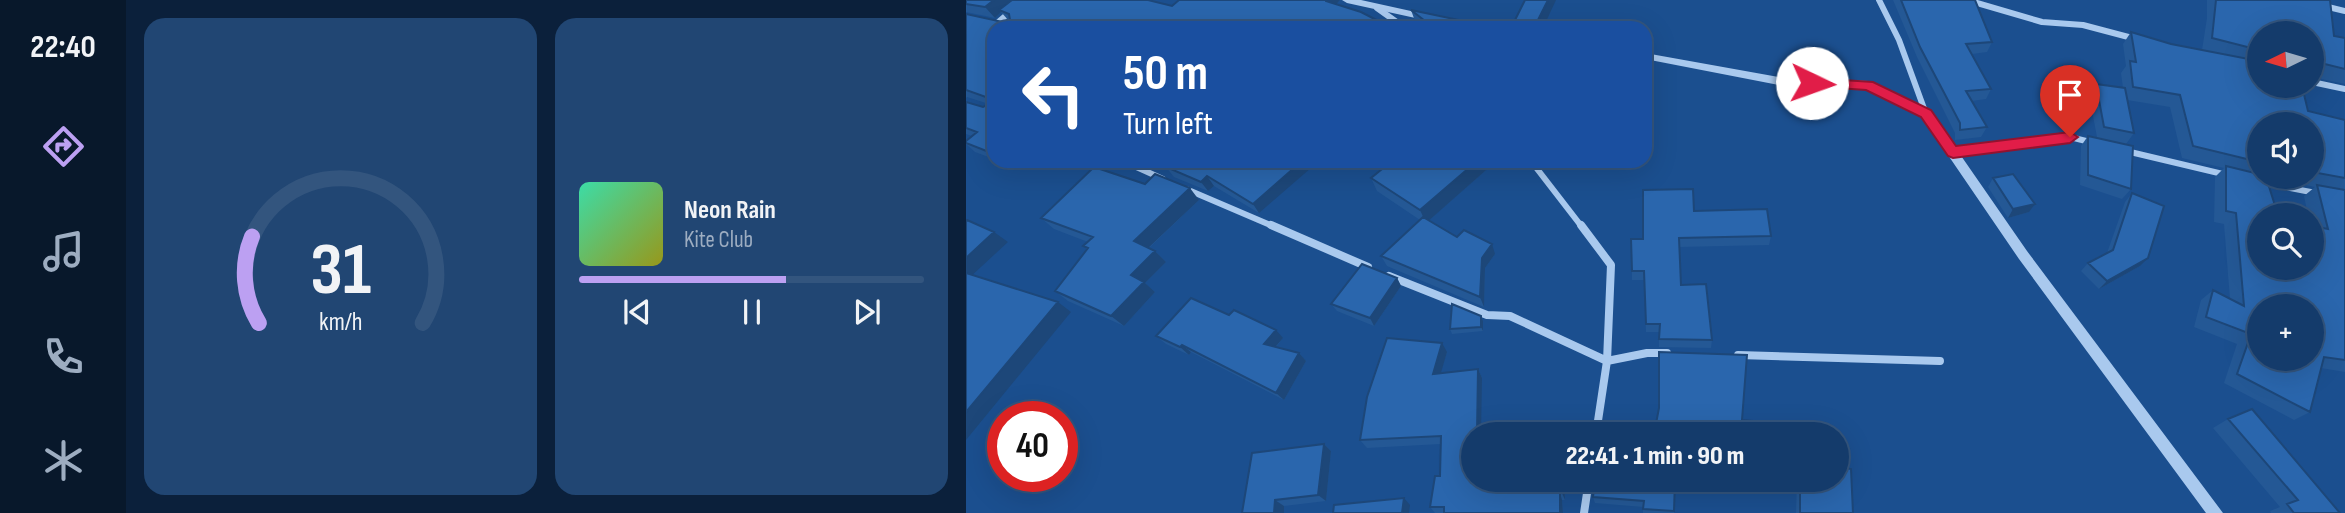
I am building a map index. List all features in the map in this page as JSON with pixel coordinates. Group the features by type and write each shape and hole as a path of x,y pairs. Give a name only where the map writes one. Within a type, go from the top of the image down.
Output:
{"street":[{"path":"1000,21 1024,0"},
{"path":"1347,0 1446,21"},
{"path":"1879,0 1899,40 1926,114 2022,256 2215,513"},
{"path":"1967,0 2042,22 2082,25 2146,41"},
{"path":"2314,3 2345,11"},
{"path":"1377,8 1395,21"},
{"path":"1652,57 1784,82 1868,85 1926,114"},
{"path":"2324,85 2345,89"},
{"path":"1953,152 2070,137 2109,147"},
{"path":"2122,150 2238,177"},
{"path":"1139,168 1356,262 1488,315 1510,316 1607,360 1647,353 1675,353"},
{"path":"1536,168 1611,265 1607,360 1598,422"},
{"path":"2296,189 2332,196"},
{"path":"1731,355 1940,361"},
{"path":"1584,513 1587,492"}],"building":[{"path":"966,0 994,0 985,7 966,4"},
{"path":"1012,0 1148,0 1172,6 1179,0 1326,0 1378,21 1009,21 1009,14 999,10"},
{"path":"1525,0 1548,0 1538,21 1514,21"},
{"path":"1901,0 1975,0 1992,42 1966,44 1991,89 1966,91 1987,127 1960,130 1960,123 1920,47"},
{"path":"2216,0 2330,0 2334,36 2345,38 2345,69 2324,64 2324,21 2247,21 2247,47 2212,38"},
{"path":"1411,10 1463,21 1425,21"},
{"path":"966,14 998,21 987,21 987,99 966,90"},
{"path":"2131,32 2171,44 2247,59 2247,98 2305,98 2308,111 2312,112 2247,112 2247,159 2193,146 2180,95 2133,87 2130,61 2136,62"},
{"path":"2096,84 2125,88 2134,133 2104,127"},
{"path":"966,102 983,107 987,105 987,151 966,143 977,132 966,128"},
{"path":"2324,115 2345,120 2345,178 2324,174"},
{"path":"2088,136 2133,146 2131,189 2088,175"},
{"path":"2226,166 2247,171 2247,189 2270,189 2274,203 2247,203 2247,280 2324,280 2324,228 2328,229 2324,203 2322,203 2318,189 2324,189 2324,186 2345,190 2345,360 2324,357 2324,294 2247,294 2247,332 2206,317 2213,290 2244,306 2236,213 2226,211"},
{"path":"1093,168 1145,184 1155,174 1190,188 1134,241 1155,251 1131,275 1144,282 1111,316 1055,291 1088,248 1083,246 1093,237 1041,218"},
{"path":"1168,168 1294,168 1253,204 1207,176 1201,182"},
{"path":"1383,168 1469,168 1420,210 1371,178"},
{"path":"2013,174 2035,204 2013,209 1993,178"},
{"path":"1693,189 1694,211 1767,209 1771,236 1679,238 1681,285 1706,284 1712,340 1659,339 1660,324 1646,324 1644,271 1632,271 1631,239 1643,239 1643,190"},
{"path":"2132,193 2164,206 2148,258 2107,281 2088,263 2113,250"},
{"path":"1423,217 1457,237 1464,230 1492,244 1482,258 1480,297 1381,256"},
{"path":"966,221 994,232 966,258"},
{"path":"1362,264 1397,278 1370,318 1331,304"},
{"path":"966,273 1058,302 966,412"},
{"path":"1191,298 1229,315 1234,310 1276,330 1264,344 1299,353 1276,393 1182,345 1180,347 1156,336"},
{"path":"1452,304 1481,316 1481,327 1450,329"},
{"path":"1387,338 1442,343 1433,374 1478,369 1477,422 1461,422 1461,492 1562,492 1560,513 1444,513 1444,507 1430,507 1435,476 1440,476 1441,436 1360,440 1367,397"},
{"path":"2247,345 2247,371 2320,371 2310,412 2237,374"},
{"path":"1659,352 1747,355 1742,420 1763,422 1656,422 1659,408"},
{"path":"2252,409 2340,513 2294,513 2287,504 2298,500 2228,419"},
{"path":"1324,444 1318,495 1275,500 1274,513 1242,513 1252,453"},
{"path":"1851,469 1853,513 1800,513 1800,492 1849,492"},
{"path":"1594,492 1675,492 1674,511 1643,509 1644,501 1593,497"},
{"path":"1404,498 1402,513 1333,513 1334,505"}],"route":[{"path":"1812,83 1868,85 1926,114 1953,152 2070,137"}]}
